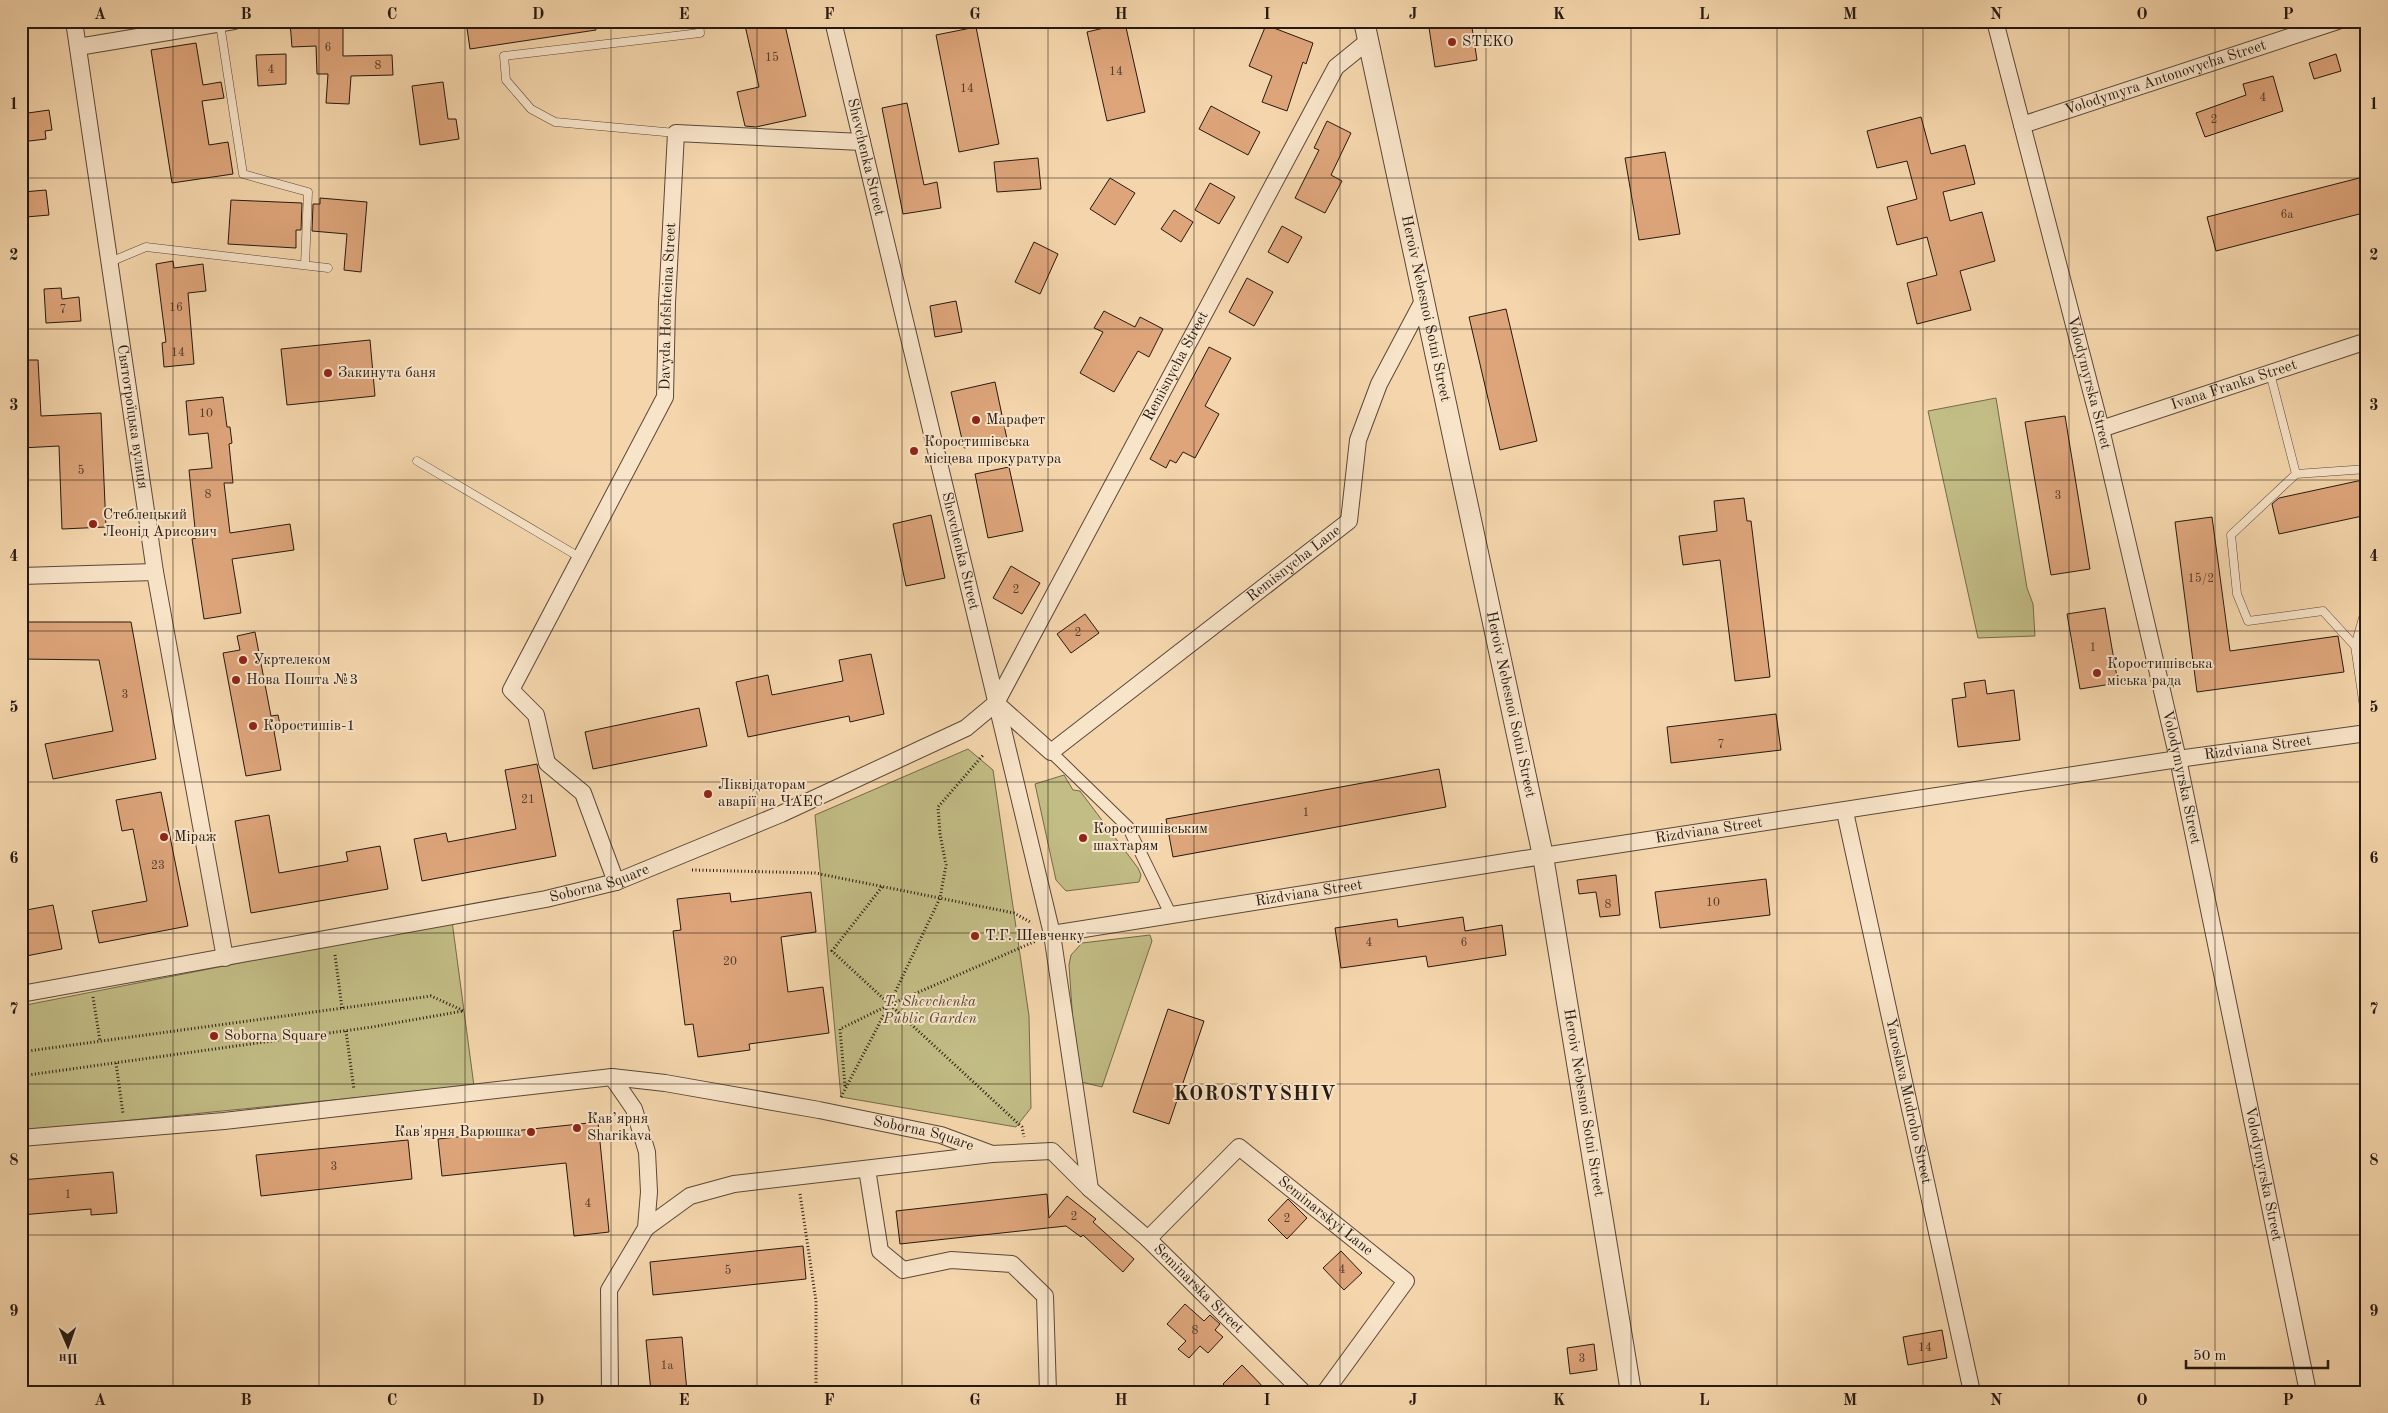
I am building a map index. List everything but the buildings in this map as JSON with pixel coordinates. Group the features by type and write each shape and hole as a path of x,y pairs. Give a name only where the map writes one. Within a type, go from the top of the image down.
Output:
{"street":[{"name":"Святотроїцька вулиця","path":"74,21 155,572 225,958"},
{"name":"Shevchenka Street","path":"834,21 1052,934 1090,1189"},
{"name":"Heroiv Nebesnoi Sotni Street","path":"1364,21 1543,856 1631,1392"},
{"name":"Volodymyrska Street","path":"1995,21 2101,429 2178,759 2308,1392"},
{"name":"Volodymyra Antonovycha Street","path":"2022,125 2338,21"},
{"path":"78,47 227,22"},
{"name":"Remisnycha Street","path":"996,703 1336,67 1368,41"},
{"path":"676,133 862,142"},
{"name":"Davyda Hofshteina Street","path":"616,882 583,793 547,762 536,715 511,690 664,397 676,133"},
{"name":"Remisnycha Lane","path":"1051,752 1349,522 1358,440 1379,384 1424,299"},
{"name":"Ivana Franka Street","path":"2101,429 2367,341"},
{"path":"21,576 155,572"},
{"path":"996,703 1051,752 1128,827 1171,915"},
{"name":"Soborna Square","path":"21,994 546,899 616,882 781,814 966,728 996,703"},
{"name":"Rizdviana Street","path":"1052,934 1543,856 1845,812 2178,759 2367,733"},
{"name":"Yaroslava Mudroho Street","path":"1845,812 1972,1392"},
{"path":"610,1392 609,1290 646,1228 649,1192 647,1152 634,1109 612,1078"},
{"name":"Soborna Square","path":"21,1138 224,1121 612,1078 665,1083 832,1112 942,1135 992,1154"},
{"name":"Seminarskyi Lane","path":"1148,1239 1239,1147 1406,1281 1325,1392"},
{"name":"Seminarska Street","path":"646,1228 690,1196 734,1184 992,1154 1052,1151 1090,1189 1148,1239 1303,1392"},
{"path":"867,1169 880,1251 903,1270 951,1260 1012,1264 1045,1296 1048,1392"}],"lane":[{"path":"676,133 555,122 531,109 506,80 504,56 700,33 699,21"},
{"path":"227,22 243,174 308,192 305,265"},
{"path":"110,262 146,247 328,268"},
{"path":"2270,373 2296,474"},
{"path":"417,461 581,558"},
{"path":"2354,646 2323,611 2248,621 2237,594 2231,535 2296,474 2367,468"},
{"path":"2367,604 2354,646 2367,728"}],"path":[{"path":"832,1112 889,1005 940,898 946,865 940,834 938,807 984,754"},
{"path":"688,870 814,873 1014,913 1052,934"},
{"path":"882,887 832,951 1022,1127 1027,1152"},
{"path":"846,1087 840,1029 889,1005 1052,934"},
{"path":"332,938 342,1008"},
{"path":"90,982 100,1041"},
{"path":"21,1052 432,996 464,1011 346,1031 21,1076"},
{"path":"346,1031 357,1106"},
{"path":"116,1062 125,1130"},
{"path":"798,1177 816,1300 816,1392"}],"green space":[{"path":"1996,398 2027,588 2033,604 2035,636 1978,638 1928,411"},
{"name":"T. Shevchenka Public Garden","path":"968,749 993,770 1029,1016 1031,1108 1016,1127 841,1097 815,815"},
{"path":"1064,775 1073,790 1080,791 1138,868 1141,875 1139,882 1066,891 1056,880 1035,784"},
{"path":"452,921 474,1086 21,1131 21,1006"},
{"path":"1150,935 1152,941 1102,1087 1077,1081 1069,965 1071,955 1082,943"}],"place":[{"name":"STEKO","path":"1452,42"},
{"name":"Закинута баня","path":"328,373"},
{"name":"Марафет","path":"976,420"},
{"name":"Коростишівська місцева прокуратура","path":"914,451"},
{"name":"Стеблецький Леонід Арисович","path":"93,524"},
{"name":"Укртелеком","path":"243,660"},
{"name":"Коростишівська міська рада","path":"2097,673"},
{"name":"Нова Пошта №3","path":"236,680"},
{"name":"Коростишів-1","path":"253,726"},
{"name":"Ліквідаторам аварії на ЧАЕС","path":"708,794"},
{"name":"Міраж","path":"164,837"},
{"name":"Коростишівським шахтарям","path":"1083,838"},
{"name":"Т.Г. Шевченку","path":"975,936"},
{"name":"Soborna Square","path":"214,1036"},
{"name":"Кав’ярня Sharikava","path":"577,1128"},
{"name":"Кав'ярня Варюшка","path":"531,1132"}],"district":[{"name":"KOROSTYSHIV","path":"1255,1095"}]}
